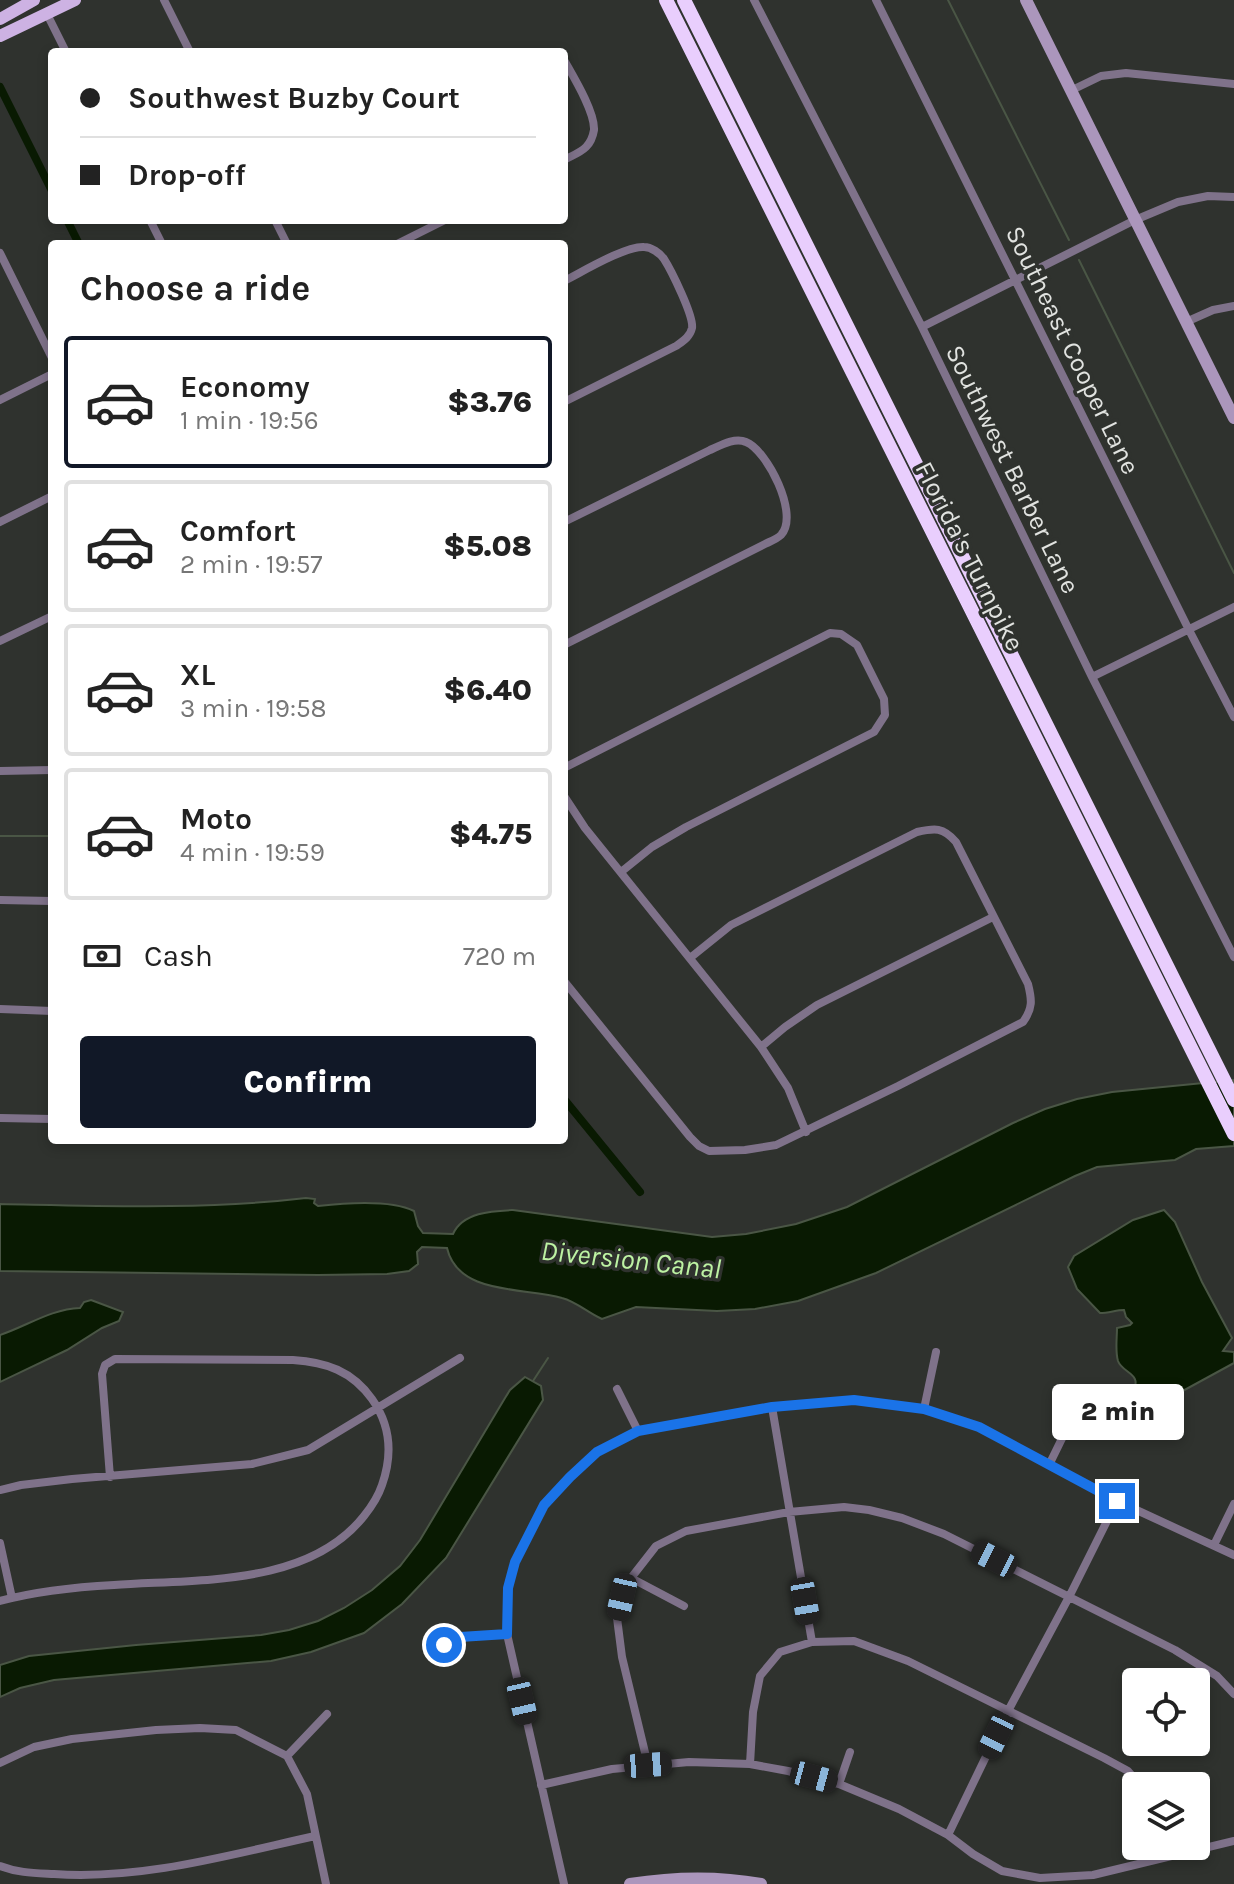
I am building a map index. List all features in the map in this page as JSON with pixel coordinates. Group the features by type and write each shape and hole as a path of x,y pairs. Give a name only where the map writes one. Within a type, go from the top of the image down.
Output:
{"highway":[{"name":"Florida's Turnpike","path":"666,0 1234,1134"},
{"name":"Florida's Turnpike","path":"684,0 1234,1100"}],"main road":[{"path":"0,19 34,0"},
{"path":"0,36 75,0"}],"street":[{"path":"164,0 188,48"},
{"name":"Southwest Barber Lane","path":"754,0 922,327 1092,677 1234,957"},
{"name":"Southeast Cooper Lane","path":"876,0 1234,717"},
{"path":"1026,0 1234,418"},
{"path":"47,14 64,48"},
{"path":"568,68 593,119 594,130 584,150 568,158"},
{"path":"1070,91 1101,76 1126,73 1234,84"},
{"path":"922,327 1135,220 1178,202 1208,196 1234,197"},
{"path":"405,240 437,224"},
{"path":"568,279 627,250 645,246 664,258 692,321 686,339 676,346 568,400"},
{"path":"0,253 48,350"},
{"path":"0,277 9,273"},
{"path":"1186,322 1213,310 1234,306"},
{"path":"0,400 48,376"},
{"path":"568,520 731,441 745,441 759,450 781,488 788,520 782,534 765,544 568,643"},
{"path":"0,522 48,498"},
{"path":"1092,677 1234,607"},
{"path":"0,641 48,618"},
{"path":"568,766 830,633 841,634 857,645 884,699 885,715 874,732 686,827 652,847 621,872"},
{"path":"0,771 48,770"},
{"path":"568,802 585,828 761,1047 788,1088 806,1132"},
{"path":"568,986 690,1137 709,1151 776,1145 1023,1022 1030,1013 1032,998 1028,984 956,842 948,833 933,828 917,832 731,925 690,958"},
{"path":"0,900 48,901"},
{"path":"761,1047 817,1005 993,917"},
{"path":"0,1009 48,1011"},
{"path":"0,1118 48,1119"},
{"path":"924,1409 936,1352"},
{"path":"0,1490 21,1485 252,1464 308,1450 460,1358"},
{"path":"0,1601 58,1590 257,1574 318,1554 351,1532 378,1497 388,1468 387,1431 367,1392 347,1374 331,1366 311,1361 115,1359 108,1362 103,1370 110,1477"},
{"path":"617,1389 638,1431"},
{"path":"564,1884 507,1634 508,1588 515,1562 544,1505 597,1452 638,1431 772,1407 854,1400 924,1409 979,1427 1117,1501 1234,1555"},
{"path":"772,1407 812,1642"},
{"path":"1049,1465 1073,1416"},
{"path":"948,1835 1008,1711 1117,1501"},
{"path":"1214,1545 1234,1504"},
{"path":"648,1765 622,1657 617,1618 631,1578 656,1546 686,1531 789,1512 844,1507 869,1510 902,1518 944,1534 1175,1650 1217,1676 1234,1694"},
{"path":"0,1543 12,1598"},
{"path":"631,1578 684,1606"},
{"path":"444,1645 460,1637 507,1634"},
{"path":"750,1764 753,1712 760,1676 780,1652 812,1642 854,1641 908,1661 1129,1772"},
{"path":"287,1756 327,1714"},
{"path":"0,1763 34,1747 72,1739 156,1730 236,1730 287,1756 307,1794 326,1884"},
{"path":"839,1784 850,1752"},
{"path":"541,1785 612,1769 648,1765 689,1762 750,1764 839,1784 899,1809 948,1835 1002,1871 1040,1878 1093,1875 1154,1860"},
{"path":"0,1866 15,1872 70,1880 162,1869 315,1836"},
{"path":"1210,1847 1234,1841"},
{"path":"630,1884 734,1879 761,1884"}],"water":[{"name":"Diversion Canal","path":"1234,1080 1234,1146 1196,1149 1175,1160 1097,1167 876,1273 798,1301 755,1309 717,1311 636,1307 602,1319 562,1298 479,1282 465,1275 454,1263 447,1248 422,1247 417,1252 418,1264 409,1271 387,1274 0,1271 0,1204 192,1206 306,1198 315,1199 314,1203 318,1206 367,1203 404,1207 414,1211 423,1233 453,1234 471,1217 513,1210 712,1237 746,1234 796,1224 847,1207 1045,1109 1112,1092"},
{"path":"1164,1210 1175,1222 1232,1338 1223,1351 1234,1352 1234,1363 1168,1399 1148,1403 1136,1397 1133,1392 1134,1377 1120,1365 1117,1357 1117,1328 1132,1323 1124,1310 1100,1313 1077,1289 1068,1267 1074,1256 1133,1220"},
{"path":"91,1300 123,1312 119,1321 0,1382 0,1335 49,1315 80,1308 84,1302"},
{"path":"525,1377 541,1386 543,1400 446,1558 402,1604 364,1633 311,1652 271,1661 54,1680 20,1688 0,1697 0,1665 29,1656 261,1635 318,1621 344,1608 400,1566 420,1540 510,1390"}],"waterway":[{"path":"948,0 1069,240"},
{"path":"0,87 48,183"},
{"path":"69,224 77,240"},
{"path":"1079,260 1234,573"},
{"path":"0,836 48,836"},
{"path":"568,1104 640,1192"},
{"path":"533,1381 548,1358"}],"route":[{"path":"444,1645 460,1637 507,1634 508,1588 515,1562 544,1505 597,1452 638,1431 772,1407 854,1400 924,1409 979,1427 1117,1501"}]}
